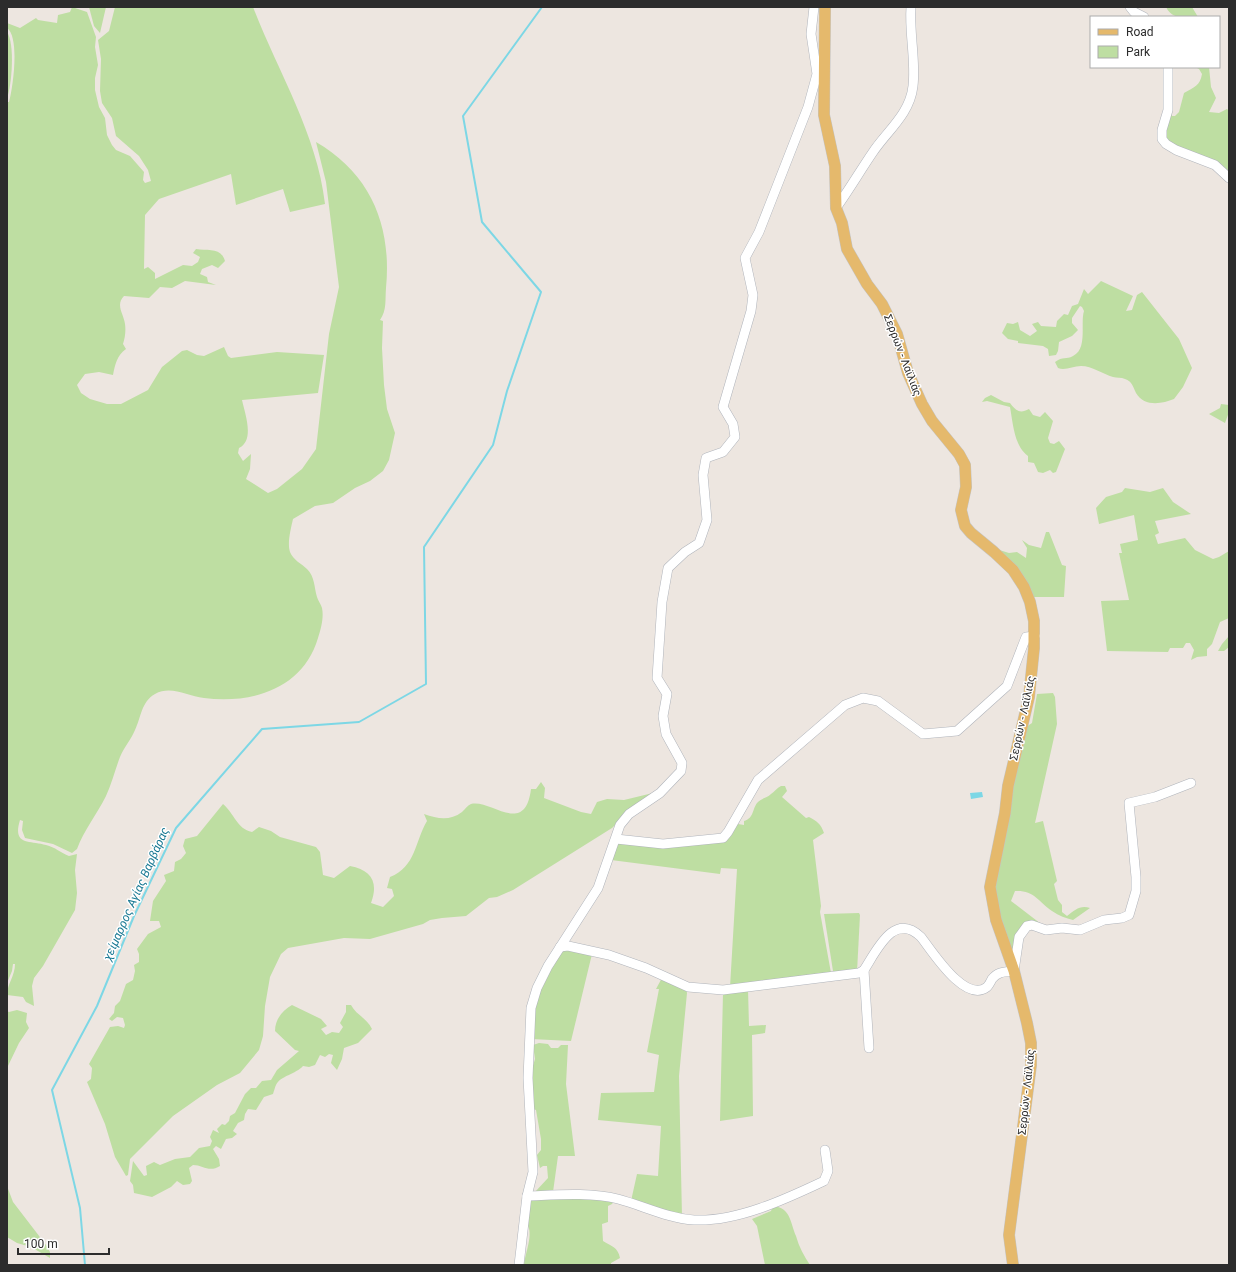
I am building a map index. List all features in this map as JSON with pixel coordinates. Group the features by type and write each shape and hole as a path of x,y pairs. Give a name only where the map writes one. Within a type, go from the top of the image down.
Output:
{"main road":[{"name":"Σερρών - Λαϊλιάς","path":"825,7 824,115 835,166 836,208 852,259 882,304 897,334 908,373 922,404 932,421 959,454 964,465 966,486 961,510 965,526 1012,570 1021,583 1030,602 1034,621 1035,636 1028,697 1008,786 990,887 996,920 1014,971 1031,1043 1031,1065 1009,1235 1013,1265"}],"street":[{"path":"519,1265 527,1196 533,1172 528,1078 531,1008 537,988 560,947 598,888 620,825 629,814 660,793 681,771 682,763 666,734 663,716 668,694 656,678 662,602 668,568 685,552 699,543 707,520 703,475 706,458 724,452 735,437 733,424 723,407 751,311 753,294 745,258 759,232 808,108 817,74 811,34 814,7"},
{"path":"836,208 873,152 893,129 909,101 913,86 913,56 910,26 911,7"},
{"path":"1130,7 1134,12 1142,16"},
{"path":"1168,68 1168,110 1162,130 1162,139 1166,144 1176,150 1215,165 1229,178"},
{"path":"616,839 663,844 723,838 758,780 845,704 863,698 878,701 924,734 957,731 1007,686 1026,637 1035,636"},
{"path":"560,947 568,946 608,955 646,968 688,987 723,990 859,973 864,970 884,939 894,930 903,928 915,931 954,980 965,986 978,990 987,987 994,977 1001,972 1014,971 1019,937 1027,926 1032,925 1046,930 1062,928 1076,930 1087,928 1104,920 1122,918 1129,915 1136,891 1129,803 1155,797 1191,782"},
{"path":"864,970 869,1048"},
{"path":"527,1196 593,1196 618,1199 672,1217 695,1220 727,1218 794,1196 824,1181 828,1171 825,1150"}],"green space":[{"path":"72,7 87,12 96,37 95,47 98,65 95,78 95,90 99,107 105,118 107,135 116,150 130,156 144,172 143,180 145,183 151,181 148,170 139,156 116,136 112,118 102,103 100,91 101,59 98,40 109,31 115,7 253,7 305,128 321,178 325,204 290,212 283,189 236,205 231,174 159,199 145,215 144,269 148,267 155,273 155,279 183,265 192,266 198,262 200,257 193,253 196,249 214,250 223,257 225,261 218,268 212,265 202,269 200,274 207,277 208,282 216,285 185,281 172,288 160,287 149,298 124,296 121,299 120,306 125,324 123,344 126,349 118,357 113,375 99,372 85,374 77,385 81,393 90,399 107,404 121,404 148,390 162,367 182,351 187,350 197,355 204,356 224,347 228,356 231,358 277,352 324,355 318,393 242,400 247,419 248,433 247,439 239,448 238,453 243,461 251,454 250,469 246,479 268,493 277,489 302,469 316,449 329,334 339,287 326,182 316,142 335,155 351,170 364,186 374,204 381,223 387,265 385,305 384,312 380,320 383,321 382,348 384,385 387,409 395,433 389,460 383,471 370,481 355,488 333,503 315,506 293,519 289,540 290,552 293,557 312,575 317,597 323,612 318,638 311,655 301,670 288,681 257,695 222,699 204,698 179,692 167,691 150,697 142,710 133,734 123,750 106,796 83,835 77,849 72,853 53,844 25,838 22,830 23,821 20,820 18,834 20,838 29,842 49,846 69,856 77,854 75,870 77,893 75,910 43,966 34,978 32,986 34,1006 26,1002 23,997 7,995 15,964 13,964 7,983 7,102 9,102 12,86 14,52 13,41 11,33 7,28 7,23 20,28 36,18 38,20 57,23 58,15 70,12"},
{"path":"89,7 106,7 100,33 94,26"},
{"path":"1166,7 1192,7 1197,16 1175,16"},
{"path":"7,32 10,37 12,64 7,98"},
{"path":"1197,68 1209,68 1211,87 1216,98 1209,112 1219,113 1227,109 1229,111 1229,174 1185,152 1169,141 1164,135 1170,111 1172,116 1175,116 1179,112 1184,93 1196,86 1200,81 1202,74"},
{"path":"1101,281 1133,296 1126,311 1132,310 1137,295 1142,292 1179,339 1192,368 1183,387 1174,399 1159,403 1144,401 1136,393 1131,383 1124,378 1113,377 1085,366 1063,369 1058,368 1055,362 1060,359 1073,356 1078,353 1080,348 1083,335 1084,311 1080,306 1072,318 1072,323 1078,330 1072,336 1059,342 1056,355 1049,356 1048,349 1043,346 1018,343 1018,341 1008,339 1002,333 1007,323 1013,324 1018,322 1020,330 1030,336 1037,331 1032,324 1038,322 1041,326 1056,327 1057,321 1064,314 1068,315 1072,306 1078,304 1084,289 1088,294"},
{"path":"991,395 1004,402 1010,403 1018,411 1029,409 1033,415 1040,417 1045,412 1053,421 1048,438 1050,443 1054,444 1059,441 1065,449 1056,472 1053,473 1050,470 1043,473 1038,472 1034,463 1028,462 1028,456 1023,452 1017,440 1013,427 1010,407 987,401 982,402 985,398"},
{"path":"1221,404 1229,405 1229,412 1225,423 1209,414 1220,408"},
{"path":"1125,488 1150,492 1163,488 1173,502 1191,514 1155,521 1159,533 1155,535 1158,544 1185,538 1195,550 1213,559 1229,551 1229,618 1220,622 1212,644 1207,649 1207,656 1197,657 1191,660 1194,650 1190,643 1186,643 1183,648 1170,648 1168,652 1107,651 1101,601 1129,600 1119,553 1122,553 1120,544 1138,540 1134,515 1099,524 1096,508 1106,497 1122,492"},
{"path":"1046,532 1049,532 1062,565 1066,566 1064,597 1033,597 993,548 1009,553 1017,552 1026,558 1027,548 1022,540 1029,545 1041,548"},
{"path":"1229,636 1229,647 1224,651 1218,651 1222,644"},
{"path":"1053,693 1055,697 1057,724 1035,823 1043,821 1057,881 1054,884 1058,900 1062,905 1062,912 1067,916 1080,908 1090,908 1073,920 1055,913 1027,892 1015,891 1011,901 1045,927 1028,923 1013,962 994,896 1010,795 1023,729 1032,723 1037,694"},
{"path":"541,782 545,788 544,798 581,812 591,814 597,802 607,799 624,800 657,792 623,817 612,828 513,890 497,897 489,898 466,916 430,920 423,924 370,939 344,938 288,948 281,954 270,977 265,1006 263,1036 259,1050 240,1073 217,1085 173,1116 130,1159 128,1175 126,1176 115,1157 105,1124 87,1082 91,1079 92,1068 89,1064 110,1027 118,1026 124,1028 125,1025 123,1018 117,1017 112,1021 109,1019 114,1013 115,1006 120,1001 126,984 133,980 135,971 134,965 139,962 139,954 137,949 148,934 161,927 159,921 150,921 153,901 166,881 164,875 174,871 175,862 181,859 186,853 183,846 185,839 197,836 223,804 239,824 247,830 252,832 259,827 271,831 280,837 316,847 320,852 323,875 334,878 350,866 368,874 373,883 374,889 371,903 383,907 394,896 392,889 387,888 390,877 399,873 405,867 414,853 427,821 424,814 439,818 448,818 462,812 471,804 479,804 506,813 515,814 522,811 528,803 531,789 536,789"},
{"path":"781,786 785,786 787,791 782,797 806,818 809,817 816,821 822,827 824,833 813,840 821,906 820,912 831,973 730,987 737,869 721,868 720,874 611,860 619,843 727,837 738,824 744,825 744,821 750,818 759,801"},
{"path":"859,913 857,972 836,973 833,971 824,914"},
{"path":"565,949 592,954 571,1041 531,1039 532,1012 537,993 550,967"},
{"path":"663,976 686,989 687,993 679,1076 682,1217 631,1201 637,1174 658,1176 661,1126 598,1120 601,1093 654,1092 659,1055 647,1052 659,989 656,989"},
{"path":"748,989 749,1026 766,1025 765,1033 752,1035 753,1116 720,1121 723,993"},
{"path":"292,1005 321,1019 327,1026 321,1029 326,1035 332,1032 339,1033 343,1027 340,1023 346,1012 346,1005 351,1005 372,1029 358,1043 344,1048 342,1059 337,1070 331,1063 333,1055 329,1054 325,1057 320,1055 315,1065 309,1067 303,1066 281,1079 278,1082 273,1094 264,1097 256,1110 248,1109 244,1120 238,1123 233,1131 237,1134 232,1138 226,1139 221,1149 216,1146 213,1149 219,1159 220,1166 209,1169 193,1165 189,1168 192,1181 190,1184 183,1185 177,1181 171,1187 152,1197 134,1193 133,1185 130,1181 133,1161 144,1176 147,1175 146,1166 154,1162 160,1165 175,1159 190,1157 199,1148 210,1146 212,1141 210,1137 213,1130 219,1133 217,1129 222,1124 225,1125 229,1121 230,1116 235,1113 245,1094 251,1088 256,1088 262,1081 271,1080 277,1070 299,1051 295,1050 275,1031 276,1023 280,1015"},
{"path":"17,1010 27,1013 26,1022 29,1028 19,1043 7,1068 7,1011"},
{"path":"539,1043 548,1044 551,1048 558,1048 561,1045 568,1045 566,1084 575,1156 558,1156 553,1192 535,1192 548,1178 547,1166 540,1168 537,1155 541,1150 541,1139 536,1110 533,1109 530,1076 535,1059 533,1045"},
{"path":"7,1186 13,1202 46,1245 50,1252 50,1258 31,1247 17,1243 7,1237"},
{"path":"546,1197 614,1201 608,1206 608,1222 602,1224 603,1241 618,1251 620,1258 611,1263 611,1265 524,1265 530,1233 527,1224 528,1200"},
{"path":"773,1206 779,1207 789,1216 800,1248 810,1265 765,1265 757,1226 752,1219 771,1211"}],"water":[{"path":"982,792 983,797 971,799 970,793"}],"waterway":[{"name":"χείμαρρος Αγίας Βαρβάρας","path":"85,1265 80,1208 52,1090 97,1006 134,916 176,828 262,729 359,722 426,684 424,547 493,445 507,391 541,292 482,222 463,116 542,7"}]}
